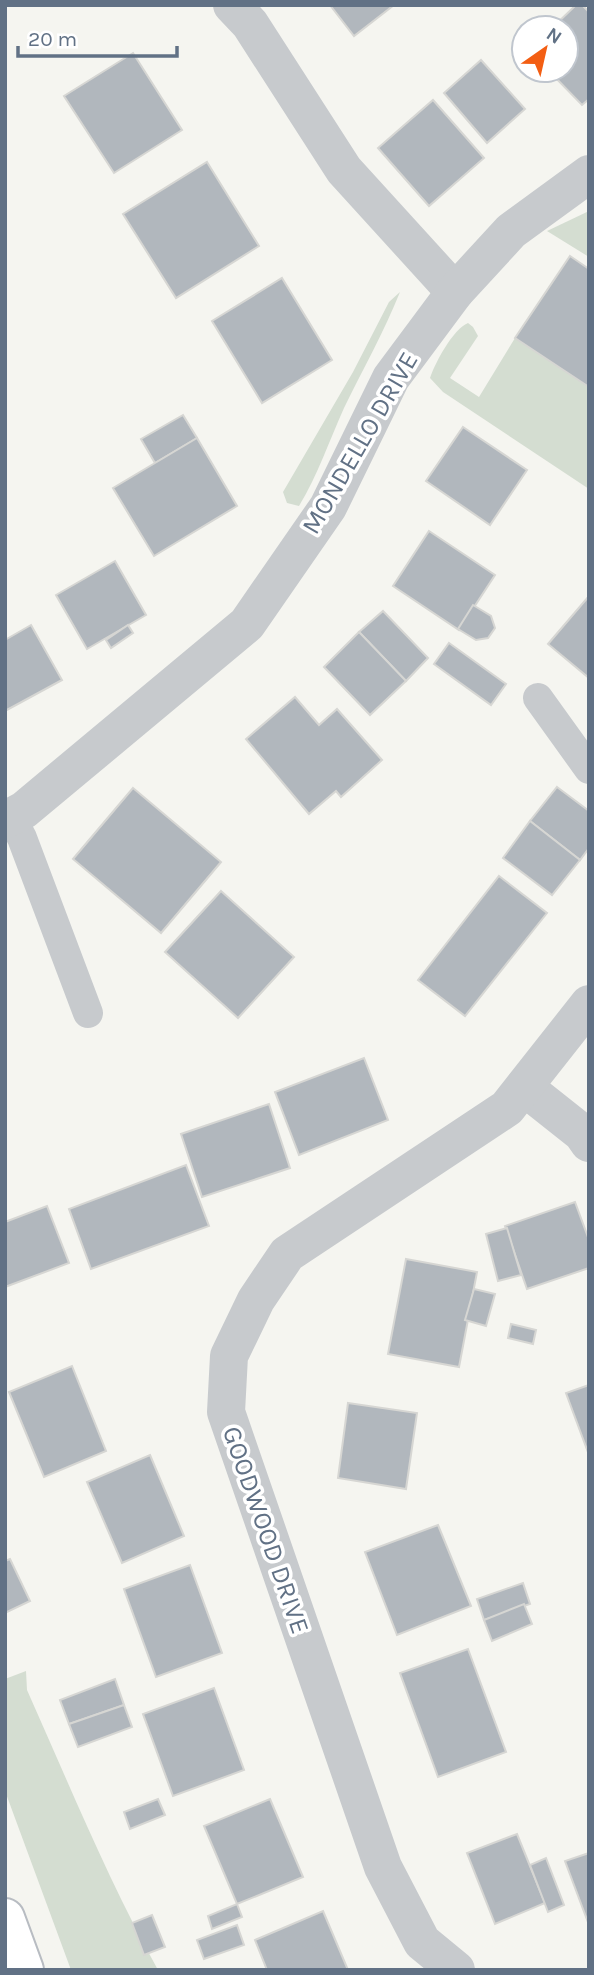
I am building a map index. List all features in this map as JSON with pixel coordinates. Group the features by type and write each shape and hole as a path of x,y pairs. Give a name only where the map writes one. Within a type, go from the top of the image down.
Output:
{"street":[{"path":"232,5 250,24 344,170 455,292"},
{"name":"MONDELLO DRIVE","path":"11,811 247,624 328,507 391,378 455,292 511,231 589,174"},
{"name":"GOODWOOD DRIVE","path":"456,1970 422,1942 383,1867 226,1412 229,1356 256,1300 287,1254 504,1095 589,1004"},
{"path":"504,1095 582,1133 589,1143"},
{"path":"5,1918 24,1970"}],"lane":[{"path":"538,698 589,769"},
{"path":"11,811 88,1013"}],"shaded area":[{"path":"589,211 589,257 547,231"},
{"path":"400,292 306,494 299,506 287,503 283,492 353,372 389,302"},
{"path":"468,323 478,336 450,378 479,397 515,338 589,387 589,489 443,392 430,378 451,339"},
{"path":"26,1671 27,1690 106,1867 158,1970 71,1970 5,1791 5,1679"}],"building":[{"path":"330,5 394,5 354,36"},
{"path":"576,5 582,5 589,12 589,99 582,105 562,84 580,84 580,14 567,14"},
{"path":"133,53 182,130 114,173 64,96"},
{"path":"481,60 525,109 487,143 444,93"},
{"path":"433,100 484,158 429,206 378,148"},
{"path":"207,162 259,246 176,298 123,214"},
{"path":"570,256 589,269 589,387 515,338"},
{"path":"282,278 332,360 262,403 212,321"},
{"path":"183,415 197,438 155,463 141,439"},
{"path":"463,427 527,470 490,525 426,481"},
{"path":"197,438 237,506 154,556 113,488"},
{"path":"429,531 495,575 459,630 393,586"},
{"path":"115,561 146,615 87,649 56,595"},
{"path":"589,596 589,678 548,644"},
{"path":"473,605 491,616 495,628 488,638 476,640 458,629"},
{"path":"383,611 428,658 406,681 359,632"},
{"path":"31,625 62,680 5,711 5,640"},
{"path":"128,625 133,633 111,648 106,640"},
{"path":"359,632 406,681 370,715 324,667"},
{"path":"449,643 506,684 491,705 434,664"},
{"path":"295,697 319,725 337,709 382,760 341,797 336,791 309,814 246,739"},
{"path":"557,787 589,811 589,848 580,860 530,821"},
{"path":"133,788 221,862 161,933 73,859"},
{"path":"530,821 580,860 552,895 503,858"},
{"path":"499,876 547,913 465,1016 418,980"},
{"path":"221,891 294,957 238,1018 165,952"},
{"path":"364,1058 388,1120 299,1155 275,1092"},
{"path":"269,1104 290,1168 202,1197 181,1134"},
{"path":"186,1165 209,1226 91,1269 69,1209"},
{"path":"575,1202 589,1240 589,1268 527,1289 505,1226"},
{"path":"47,1206 69,1263 5,1287 5,1222"},
{"path":"507,1228 521,1275 498,1281 486,1234"},
{"path":"406,1259 477,1272 459,1367 388,1354"},
{"path":"474,1289 495,1294 486,1326 465,1320"},
{"path":"511,1324 536,1330 533,1344 508,1338"},
{"path":"72,1366 106,1451 44,1477 9,1392"},
{"path":"589,1385 589,1455 566,1393"},
{"path":"348,1403 417,1413 406,1489 338,1478"},
{"path":"150,1455 184,1536 122,1563 87,1482"},
{"path":"438,1525 471,1606 397,1635 365,1552"},
{"path":"10,1559 30,1601 5,1613 5,1561"},
{"path":"190,1565 222,1653 156,1677 124,1589"},
{"path":"523,1583 530,1604 484,1620 477,1599"},
{"path":"524,1604 532,1624 492,1641 484,1620"},
{"path":"468,1649 506,1752 438,1777 400,1673"},
{"path":"115,1679 124,1705 69,1724 60,1700"},
{"path":"214,1688 244,1770 173,1796 143,1714"},
{"path":"124,1705 132,1727 78,1747 69,1724"},
{"path":"158,1799 165,1815 130,1829 124,1812"},
{"path":"270,1799 303,1877 237,1904 204,1826"},
{"path":"517,1834 545,1903 495,1924 467,1853"},
{"path":"589,1853 589,1925 565,1861"},
{"path":"546,1858 564,1905 548,1912 530,1865"},
{"path":"237,1904 242,1917 212,1929 208,1916"},
{"path":"323,1911 348,1970 267,1970 255,1940"},
{"path":"152,1915 165,1947 144,1955 132,1923"},
{"path":"237,1925 244,1945 204,1959 197,1940"}]}
